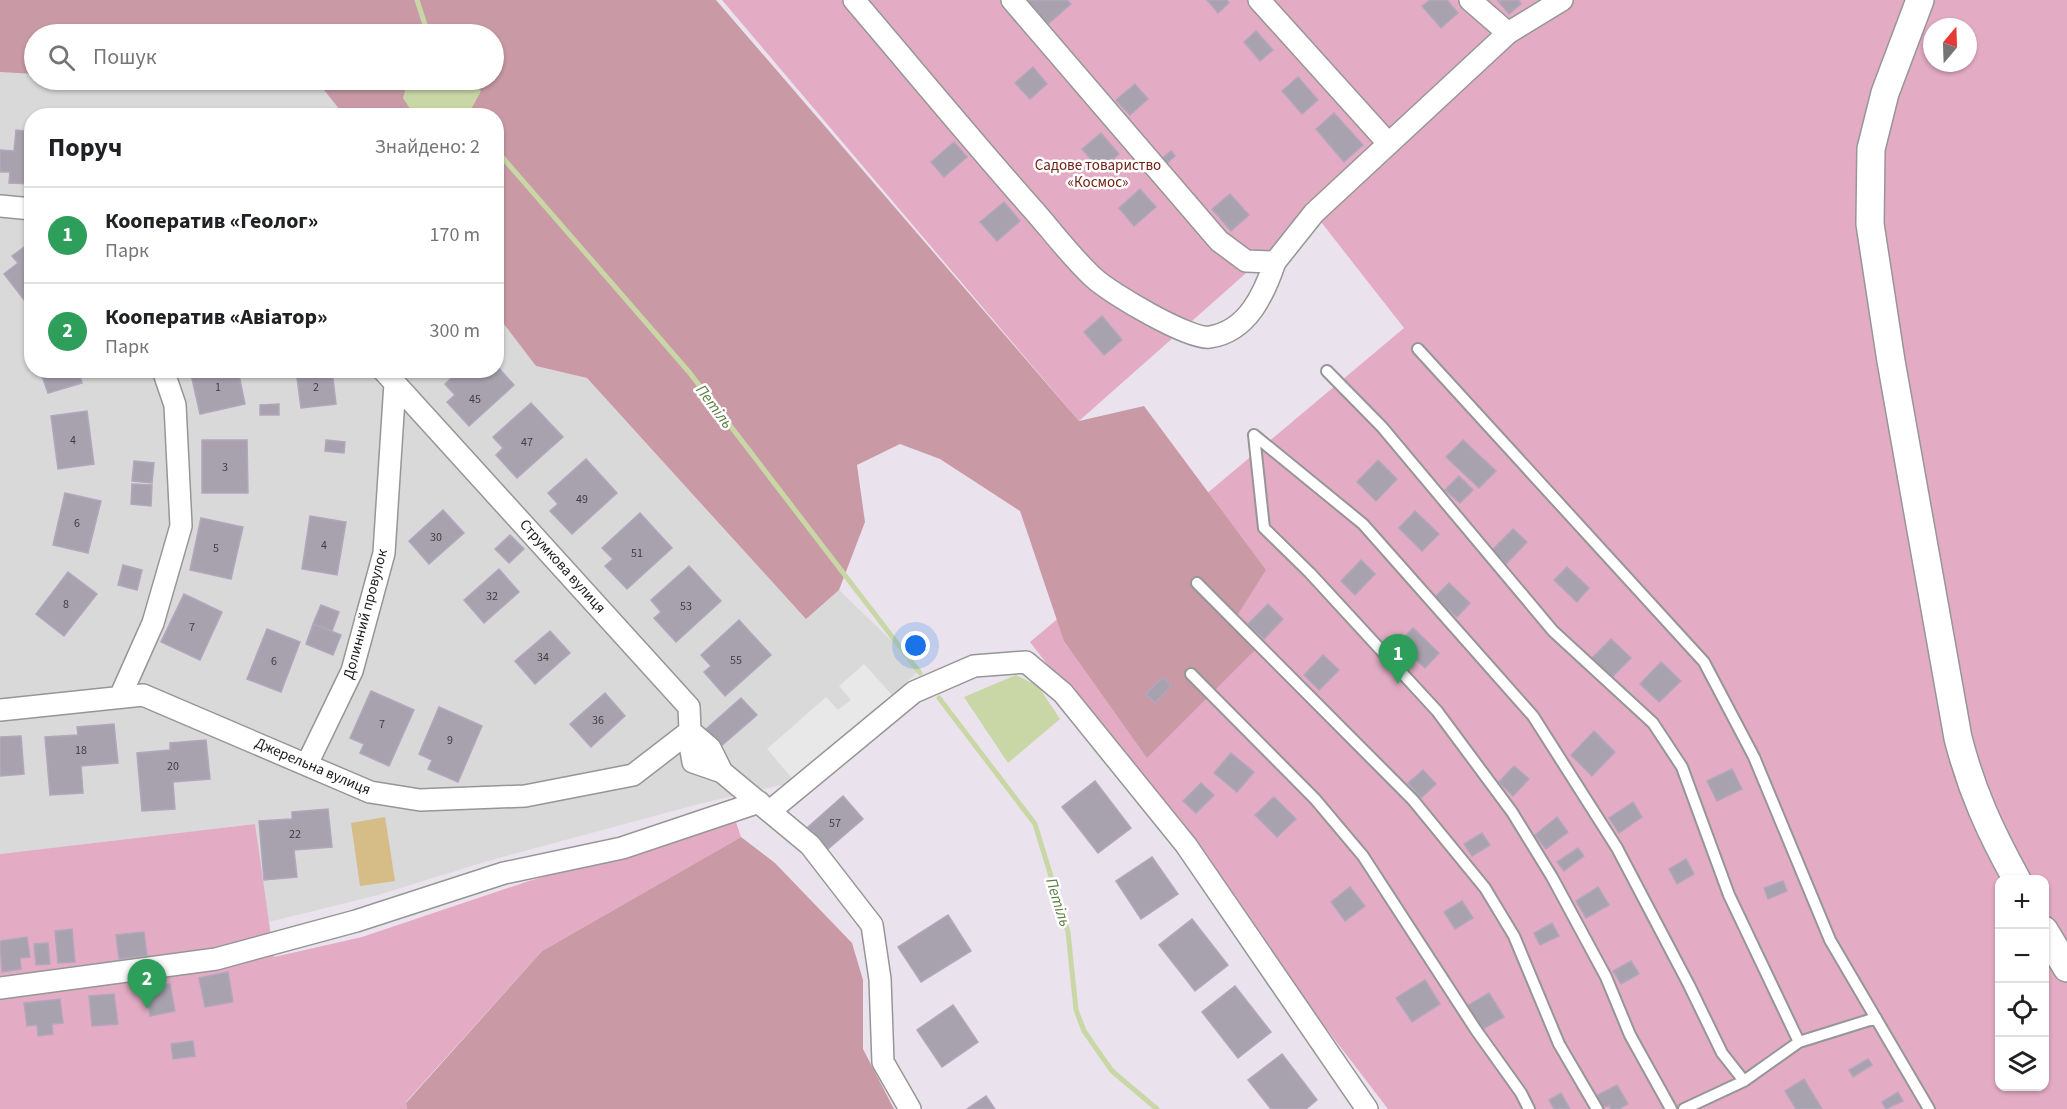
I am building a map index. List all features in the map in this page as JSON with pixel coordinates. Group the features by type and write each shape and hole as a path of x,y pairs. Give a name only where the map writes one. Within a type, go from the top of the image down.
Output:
{"street":[{"path":"854,0 975,144 1095,280 1175,328 1209,338 1230,330 1251,313 1266,290 1275,262 1314,213 1508,33 1555,3"},
{"path":"1012,0 1096,95 1219,241 1246,261 1275,262"},
{"path":"1259,0 1388,143"},
{"path":"1470,0 1508,33"},
{"path":"1920,0 1885,93 1871,149 1870,224 1891,361 1958,738 1968,778 1985,821 2015,875"},
{"path":"0,206 24,208"},
{"path":"120,697 153,624 181,526 175,405 166,378"},
{"name":"Долинний провулок","path":"307,764 352,671 384,553 389,378"},
{"name":"Струмкова вулиця","path":"390,378 689,707 689,732"},
{"path":"0,988 216,959 356,921 504,873 622,848 764,807 914,692 974,666 1026,662 1062,693 1186,845 1367,1109"},
{"name":"Джерельна вулиця","path":"0,710 143,695 370,792 420,800 525,796 633,775 689,732"},
{"path":"689,732 710,748 722,772 810,845 872,925 880,979 883,1062 910,1109"},
{"path":"2049,938 2067,968"}],"lane":[{"path":"1418,349 1704,662 1754,756 1830,940 1929,1109"},
{"path":"1327,371 1382,428 1553,631 1653,723 1682,766 1729,895 1799,1042"},
{"path":"1671,1109 1630,1035 1606,977 1552,877 1512,812 1437,711 1310,573 1264,528 1254,435 1363,524 1533,716 1617,848 1722,1053 1744,1081"},
{"path":"1197,583 1413,800 1485,888 1514,936 1559,1044 1597,1109"},
{"path":"1191,674 1315,799 1363,856 1476,1030 1521,1093 1529,1109"},
{"path":"1684,1109 1744,1081 1799,1042 1876,1018"}],"shaded area":[{"path":"0,0 716,0 1079,421 1144,406 1266,570 1233,622 1256,649 1147,758 1064,641 1020,511 940,459 900,444 857,465 865,522 839,590 806,619 587,378 536,366 504,324 504,108 338,108 324,90 504,90 504,24 24,24 24,73 0,72"},
{"path":"0,72 24,73 24,90 324,90 338,108 24,108 24,378 504,378 504,324 536,366 587,378 806,618 839,590 921,669 795,782 699,804 488,861 378,895 269,922 254,824 0,854"},
{"path":"405,90 481,91 472,108 409,108 403,98"},
{"path":"864,664 893,696 795,782 767,749 826,697 838,710 851,700 839,686"},
{"path":"1016,675 1038,686 1060,719 1008,763 964,697"},
{"path":"385,817 395,881 360,886 351,823"},
{"path":"741,837 775,863 852,943 863,980 863,1049 894,1109 407,1109 406,1103 542,951"}],"green space":[{"name":"Садове товариство «Космос»","path":"722,0 2067,0 2067,1109 1388,1109 1030,642 1404,328 1314,213 1079,421"},
{"path":"736,822 741,837 542,951 406,1102 407,1109 0,1109 0,854 255,824 274,957 362,937 529,881"}],"building":[{"path":"1026,0 1067,0 1071,4 1048,24"},
{"path":"1207,0 1227,0 1229,3 1218,13"},
{"path":"1430,0 1447,0 1458,13 1441,28 1422,6"},
{"path":"1518,0 1521,4 1509,14 1498,1"},
{"path":"1256,31 1273,50 1260,61 1244,42"},
{"path":"1033,67 1047,84 1030,99 1015,83"},
{"path":"1298,77 1318,100 1302,114 1282,91"},
{"path":"1135,84 1148,99 1130,115 1116,100"},
{"path":"1334,113 1363,145 1344,162 1316,129"},
{"path":"16,130 24,131 24,184 9,183 10,172 0,172 0,150 14,151"},
{"path":"1101,133 1119,154 1100,170 1082,149"},
{"path":"954,142 967,157 944,177 931,162"},
{"path":"1171,151 1175,156 1163,167 1158,162"},
{"path":"1140,189 1156,207 1134,226 1119,208"},
{"path":"1230,194 1249,215 1231,231 1212,209"},
{"path":"1004,202 1020,221 997,241 980,222"},
{"path":"24,247 24,300 4,274 18,263 12,256"},
{"path":"1102,316 1122,340 1104,355 1084,332"},
{"path":"504,374 514,385 469,426 447,402 455,395 445,384 451,378 504,378"},
{"path":"43,378 80,378 82,383 48,393"},
{"path":"192,378 240,378 245,404 200,414"},
{"path":"297,378 333,378 336,404 301,408"},
{"path":"531,403 563,437 517,478 496,455 503,448 493,437"},
{"path":"279,404 279,415 260,415 260,405"},
{"path":"87,411 94,464 58,469 51,416"},
{"path":"202,440 247,440 248,493 202,493"},
{"path":"326,440 345,442 344,453 325,451"},
{"path":"1463,440 1496,471 1479,488 1446,457"},
{"path":"586,459 617,493 572,534 550,511 558,504 548,493"},
{"path":"1378,460 1397,479 1376,501 1357,482"},
{"path":"134,461 154,463 152,483 132,481"},
{"path":"1459,476 1473,490 1460,503 1445,490"},
{"path":"132,484 152,485 151,506 131,504"},
{"path":"65,493 101,501 88,553 53,545"},
{"path":"443,510 464,533 429,564 409,541"},
{"path":"1415,511 1439,534 1422,551 1399,528"},
{"path":"640,513 672,548 627,589 605,566 613,559 602,548"},
{"path":"310,516 346,522 337,575 302,569"},
{"path":"201,518 243,527 231,579 190,570"},
{"path":"1513,529 1527,542 1506,564 1492,550"},
{"path":"510,535 524,549 509,563 495,549"},
{"path":"1361,560 1375,574 1355,595 1341,581"},
{"path":"123,565 142,570 137,590 118,585"},
{"path":"689,566 721,601 676,642 654,618 661,612 651,600"},
{"path":"1567,567 1589,588 1577,602 1554,580"},
{"path":"499,569 519,592 484,623 464,600"},
{"path":"68,572 97,594 64,636 36,614"},
{"path":"1449,583 1470,603 1457,617 1435,597"},
{"path":"184,594 222,612 200,660 161,642"},
{"path":"1268,604 1283,619 1264,639 1248,624"},
{"path":"321,605 339,612 332,631 313,624"},
{"path":"739,620 771,655 725,696 704,672 711,666 701,655"},
{"path":"313,624 341,635 333,655 306,644"},
{"path":"1413,628 1439,653 1425,668 1398,643"},
{"path":"267,629 300,642 281,692 247,679"},
{"path":"550,631 570,653 535,684 515,661"},
{"path":"1611,639 1631,658 1611,678 1591,659"},
{"path":"1323,655 1339,670 1319,690 1304,675"},
{"path":"1661,662 1681,681 1659,702 1640,684"},
{"path":"1163,677 1171,686 1155,703 1146,694"},
{"path":"371,691 414,710 389,766 360,753 364,744 350,738"},
{"path":"605,693 625,716 591,747 570,724"},
{"path":"741,698 757,715 720,747 705,730"},
{"path":"439,707 482,726 458,782 428,769 432,760 419,754"},
{"path":"114,724 118,763 81,766 83,793 50,795 45,737 78,735 77,727"},
{"path":"1594,731 1615,752 1592,776 1571,755"},
{"path":"21,736 24,774 0,776 0,737"},
{"path":"206,740 210,779 173,782 175,809 142,811 137,753 170,750 170,743"},
{"path":"1231,753 1254,772 1237,792 1214,773"},
{"path":"1514,766 1529,779 1513,796 1499,782"},
{"path":"1732,769 1742,789 1717,801 1707,781"},
{"path":"1423,770 1436,784 1421,798 1408,783"},
{"path":"1095,781 1131,828 1098,853 1062,807"},
{"path":"1201,783 1214,795 1196,813 1183,801"},
{"path":"843,796 863,819 828,849 808,827"},
{"path":"1274,797 1296,819 1277,837 1255,815"},
{"path":"1633,802 1642,817 1619,833 1609,818"},
{"path":"328,809 332,847 294,850 297,877 264,880 259,821 292,819 292,812"},
{"path":"1557,817 1568,832 1546,849 1535,835"},
{"path":"1482,833 1490,845 1472,856 1464,844"},
{"path":"1578,848 1584,856 1564,871 1557,862"},
{"path":"1152,857 1178,894 1141,919 1116,881"},
{"path":"1686,859 1694,874 1677,884 1669,869"},
{"path":"1783,881 1787,891 1768,899 1764,888"},
{"path":"1350,887 1365,906 1345,921 1331,902"},
{"path":"1598,887 1609,905 1586,918 1576,901"},
{"path":"1462,901 1473,918 1455,929 1444,912"},
{"path":"948,915 971,951 921,982 898,947"},
{"path":"1192,919 1228,965 1195,991 1159,945"},
{"path":"1552,923 1559,936 1540,945 1534,933"},
{"path":"72,929 75,962 58,963 55,931"},
{"path":"144,932 147,955 119,959 116,935"},
{"path":"27,937 30,957 20,958 21,969 2,972 0,941"},
{"path":"48,943 50,964 36,965 34,944"},
{"path":"1631,961 1639,974 1621,984 1613,971"},
{"path":"228,972 233,1002 205,1007 199,978"},
{"path":"1425,980 1440,1004 1412,1022 1396,998"},
{"path":"170,984 175,1011 150,1016 146,988"},
{"path":"1235,986 1271,1032 1238,1058 1202,1012"},
{"path":"1489,993 1504,1017 1481,1030 1467,1006"},
{"path":"114,994 118,1024 92,1026 89,996"},
{"path":"60,999 63,1023 52,1024 53,1034 38,1036 37,1025 27,1026 24,1003"},
{"path":"953,1005 978,1042 942,1067 917,1030"},
{"path":"193,1041 195,1056 173,1059 171,1044"},
{"path":"1282,1054 1317,1100 1306,1109 1271,1109 1248,1080"},
{"path":"1868,1059 1872,1065 1853,1077 1849,1070"},
{"path":"1804,1079 1822,1109 1796,1109 1785,1091"},
{"path":"1617,1085 1628,1104 1619,1109 1611,1109 1609,1105 1600,1109 1594,1097"},
{"path":"1898,1092 1903,1101 1886,1109 1882,1102"},
{"path":"1561,1093 1570,1109 1554,1109 1549,1100"},
{"path":"986,1096 995,1109 967,1109"}],"waterway":[{"name":"Петіль","path":"417,0 425,24"},
{"name":"Петіль","path":"504,159 689,372 920,673"},
{"name":"Петіль","path":"939,698 1035,824 1068,932 1076,1010 1084,1031 1112,1071 1157,1109"}],"place":[{"name":"Кооператив «Геолог»","path":"1398,684"},
{"name":"Кооператив «Авіатор»","path":"147,1009"}]}
